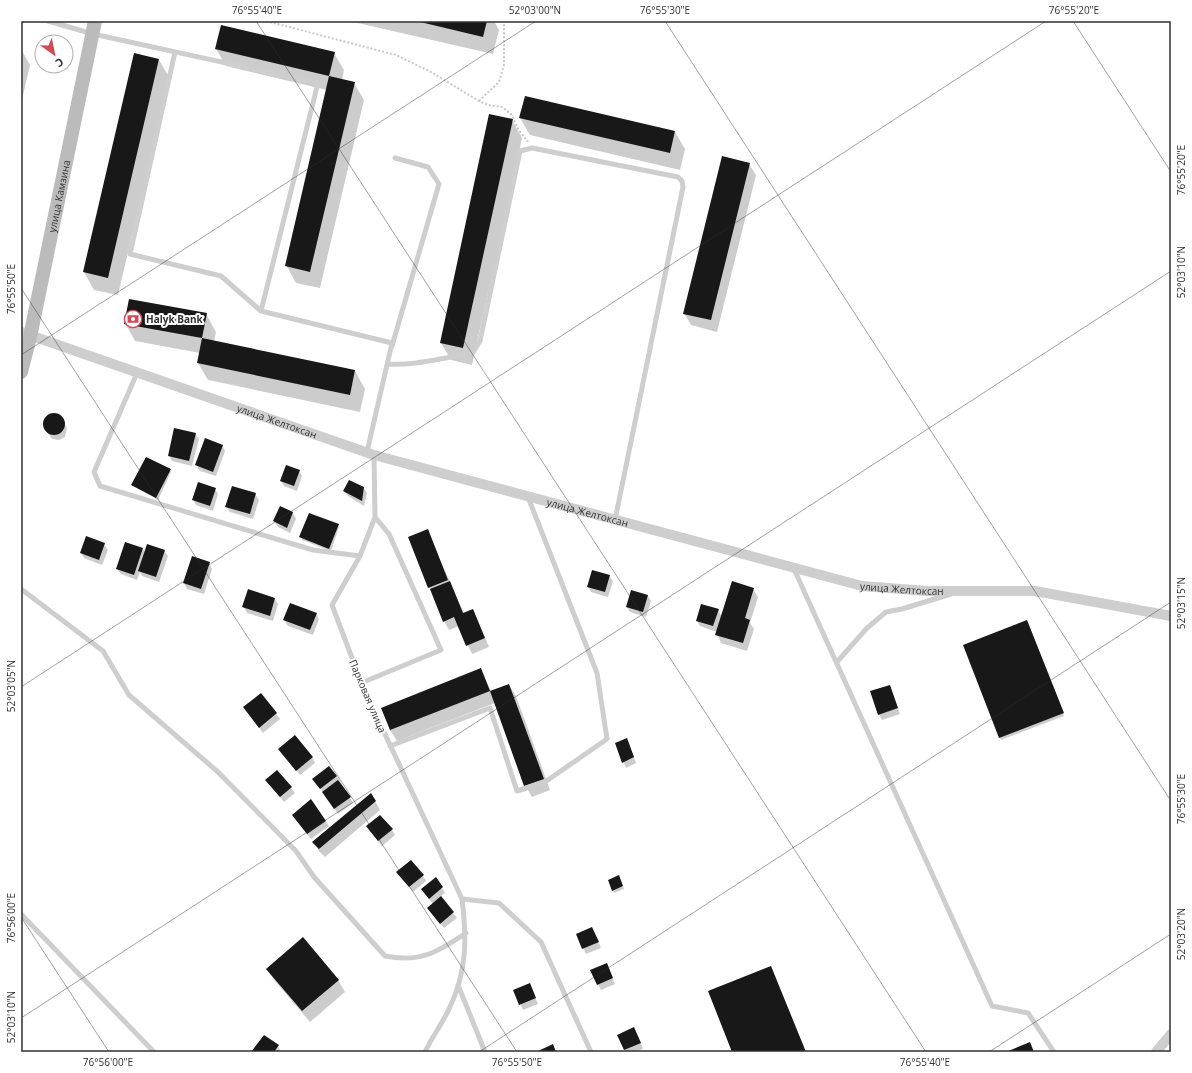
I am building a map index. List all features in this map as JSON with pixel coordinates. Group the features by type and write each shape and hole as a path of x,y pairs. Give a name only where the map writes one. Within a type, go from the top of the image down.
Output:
{"street":[{"name":"улица Камзина","path":"21,372 26,335 94,28"},
{"name":"улица Желтоксан","path":"26,335 371,453 528,497 862,586 927,590 1035,591 1171,616"},
{"path":"1156,1052 1171,1034"}],"lane":[{"path":"48,21 94,28 175,52 318,83 262,311"},
{"path":"175,52 130,254 221,276 262,311 392,343 390,354"},
{"path":"388,364 439,360 472,354 480,341 498,250 510,206 520,150 532,148 674,176 682,182 683,187 615,520"},
{"name":"Парковая улица","path":"395,158 428,167 439,184 388,364 371,453 375,517 360,556 332,605 361,683 462,898 466,933 462,976 449,1009 425,1052"},
{"path":"137,374 94,472 100,486 313,550 360,556"},
{"path":"390,746 490,708 517,791 545,782 608,739 597,673 528,497"},
{"path":"361,683 440,650 389,534 375,517"},
{"path":"794,568 992,1006 1028,1013 1054,1052"},
{"path":"21,589 102,651 129,695 218,772 296,852 314,877 385,956 402,960 421,958 441,950 466,933"},
{"path":"837,662 867,628 886,612 902,609 963,591"},
{"path":"462,898 499,902 541,942 591,1052"},
{"path":"21,914 154,1052"},
{"path":"458,985 485,1052"}],"path":[{"path":"266,21 396,55 431,72 479,101 488,105 502,107 512,115 518,129 532,148"},
{"path":"479,101 499,82 504,65 504,21"}],"building":[{"path":"416,21 487,21 483,37"},
{"path":"221,25 335,52 329,76 215,49"},
{"path":"134,53 159,59 108,278 83,272"},
{"path":"329,76 355,82 310,272 285,266"},
{"path":"525,96 675,131 670,153 519,118"},
{"path":"489,114 513,119 463,348 440,343"},
{"path":"722,156 750,163 711,320 683,314"},
{"path":"129,299 207,313 202,338 124,324"},
{"path":"202,338 355,370 350,395 197,363"},
{"path":"54,413 62,416 65,424 62,432 54,435 46,432 43,424 46,416"},
{"path":"174,428 196,433 189,461 168,456"},
{"path":"205,438 223,445 213,472 195,465"},
{"path":"146,457 171,469 156,498 131,485"},
{"path":"286,465 300,470 294,486 280,481"},
{"path":"349,480 364,487 362,501 343,491"},
{"path":"198,482 216,488 210,506 192,500"},
{"path":"232,486 256,493 250,514 225,507"},
{"path":"280,506 293,512 287,528 273,521"},
{"path":"309,513 339,524 329,549 299,537"},
{"path":"428,529 448,580 428,588 408,537"},
{"path":"86,536 105,543 99,560 80,553"},
{"path":"125,542 143,548 134,575 116,569"},
{"path":"147,544 165,550 156,577 138,571"},
{"path":"192,556 210,562 201,589 183,583"},
{"path":"592,570 610,575 605,592 587,587"},
{"path":"450,581 463,613 473,609 485,638 466,646 454,617 443,622 430,589"},
{"path":"732,581 754,588 745,618 750,620 743,643 715,635"},
{"path":"248,589 275,598 270,616 242,607"},
{"path":"631,590 648,595 643,612 626,607"},
{"path":"290,603 317,613 310,630 283,620"},
{"path":"701,604 719,609 713,626 696,621"},
{"path":"1027,620 1064,713 999,738 963,645"},
{"path":"481,668 490,691 390,730 381,708"},
{"path":"509,684 544,779 524,786 490,691"},
{"path":"890,685 898,708 878,715 870,691"},
{"path":"261,693 277,713 259,728 243,707"},
{"path":"295,735 313,757 296,771 278,749"},
{"path":"627,738 634,757 622,763 615,743"},
{"path":"329,766 337,776 320,789 312,779"},
{"path":"277,770 292,787 280,797 265,780"},
{"path":"338,780 351,797 334,809 322,792"},
{"path":"371,793 376,801 319,849 312,842"},
{"path":"311,799 326,821 307,834 292,815"},
{"path":"380,815 393,829 378,841 366,826"},
{"path":"411,860 424,875 409,887 396,872"},
{"path":"619,875 623,886 612,891 608,880"},
{"path":"436,877 443,887 429,899 421,889"},
{"path":"441,896 454,912 440,924 427,908"},
{"path":"592,927 599,942 582,949 576,934"},
{"path":"303,937 339,980 302,1011 266,969"},
{"path":"607,963 613,978 597,985 590,970"},
{"path":"771,966 806,1052 732,1052 708,991"},
{"path":"530,983 536,998 519,1005 513,990"},
{"path":"634,1027 641,1043 624,1050 617,1035"},
{"path":"264,1035 279,1045 274,1052 251,1052"},
{"path":"1030,1042 1034,1052 1006,1052"},
{"path":"553,1044 556,1052 536,1052"}],"place":[{"name":"Halyk Bank","path":"133,319"}]}
